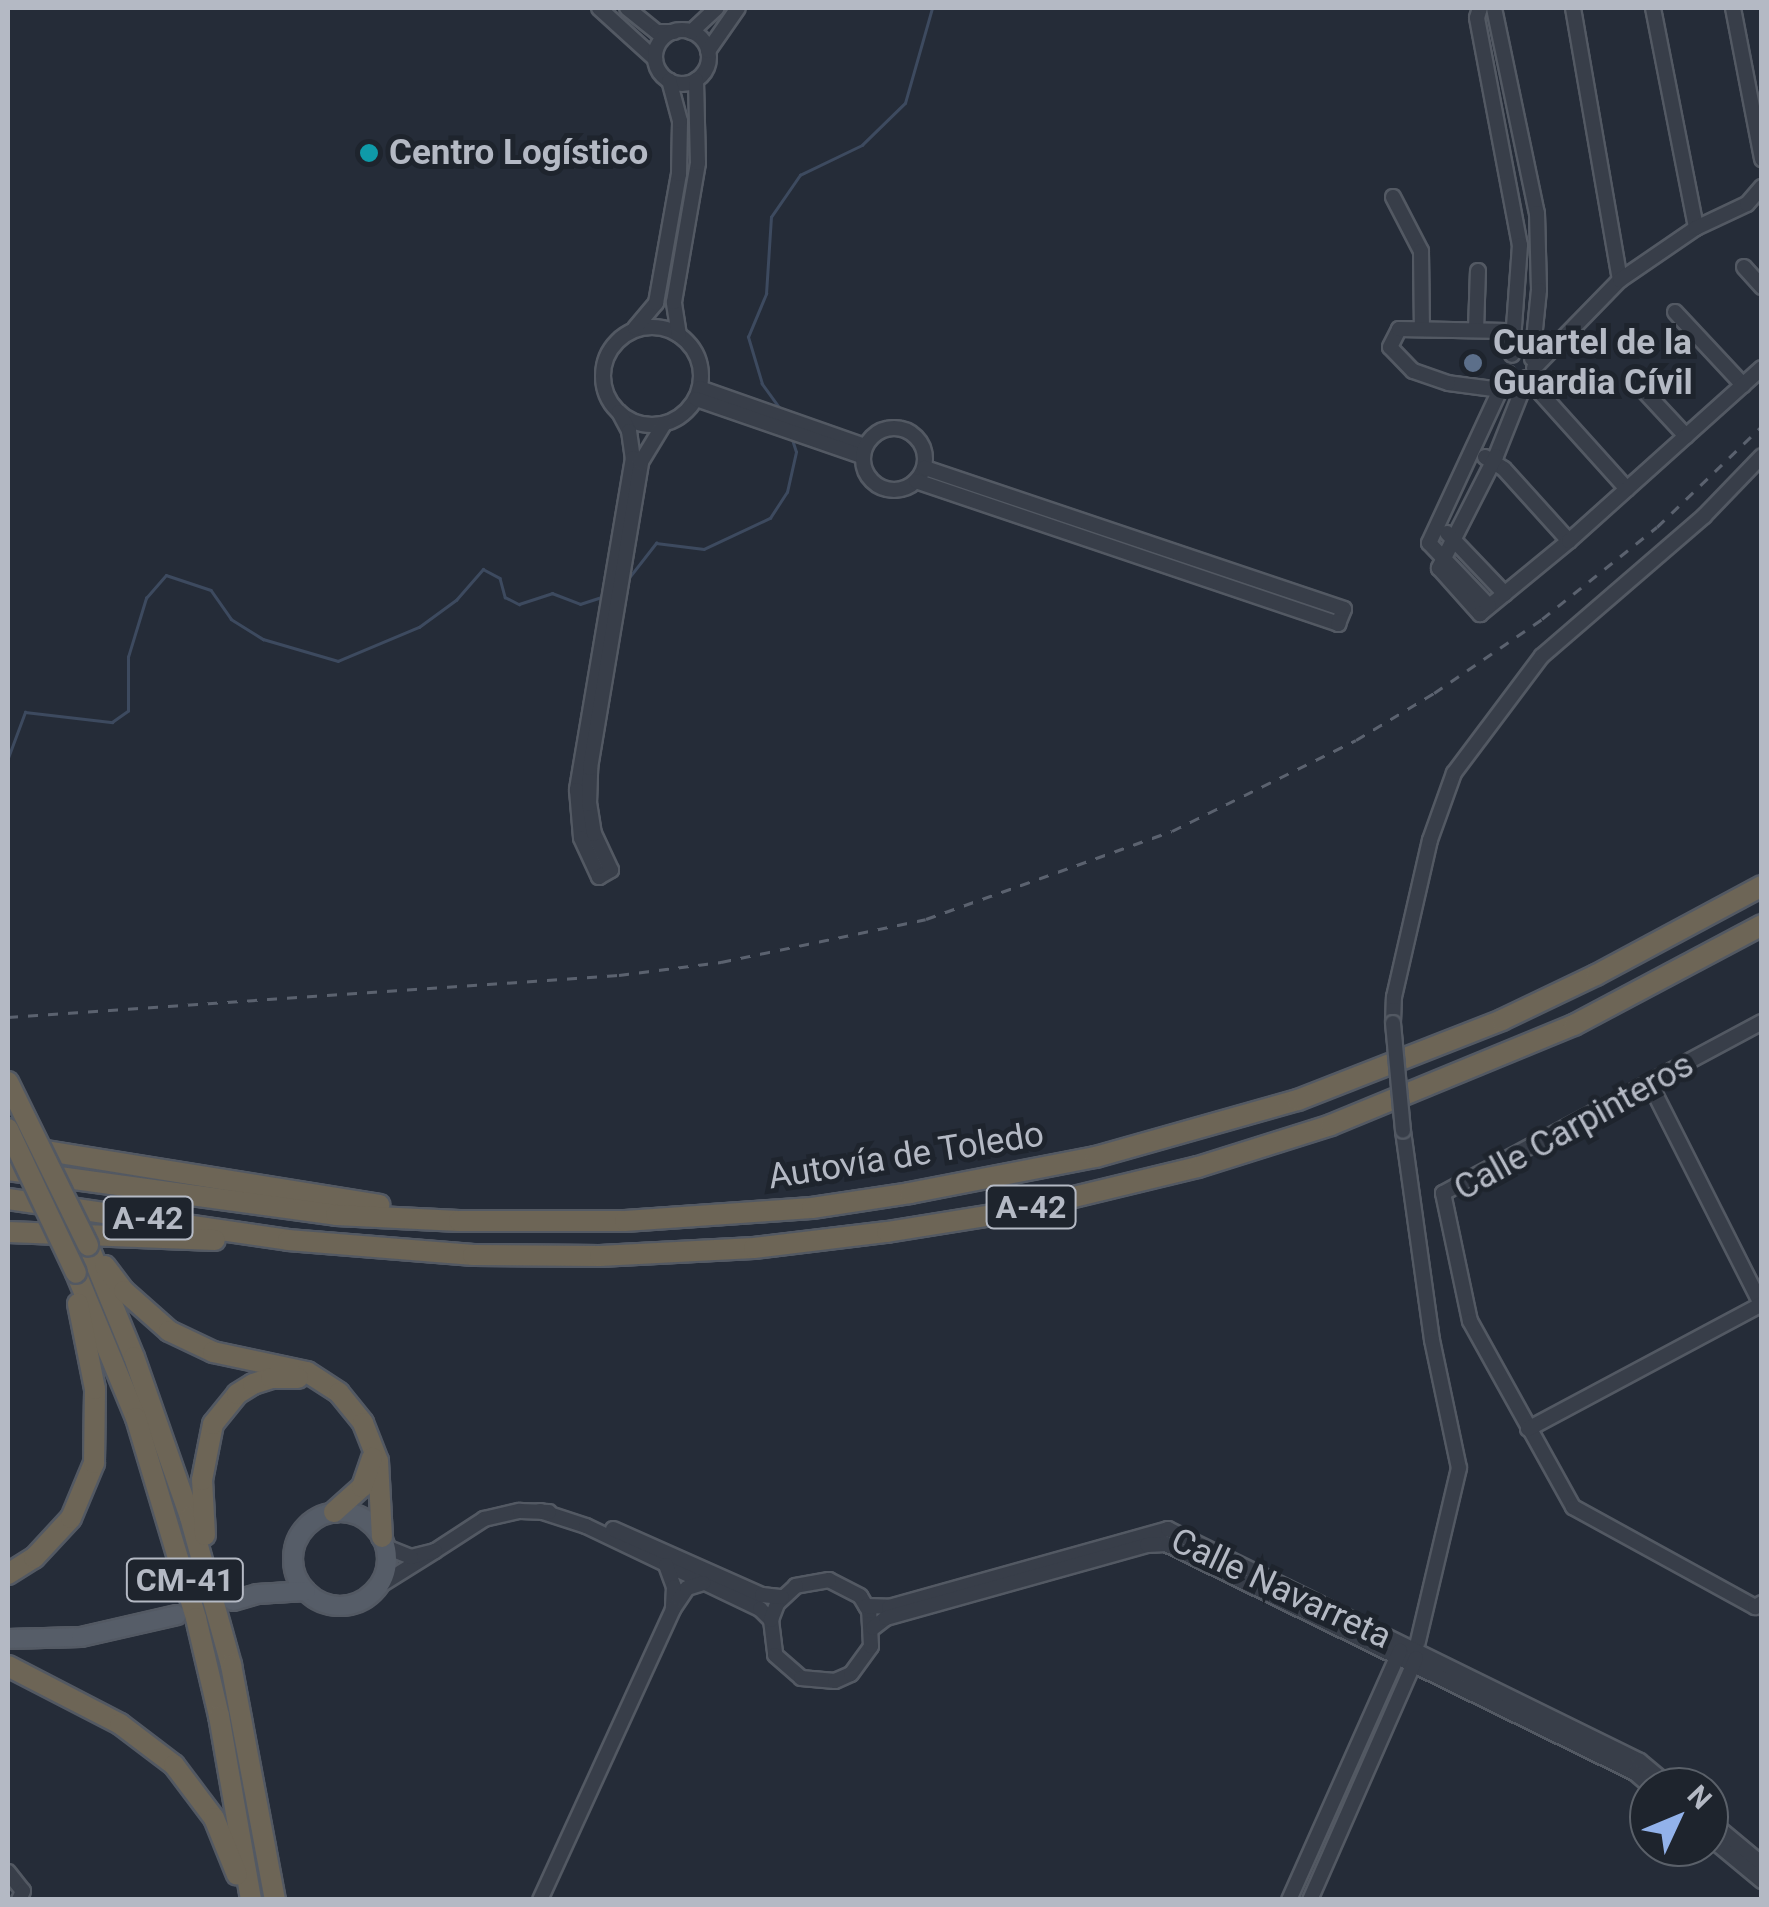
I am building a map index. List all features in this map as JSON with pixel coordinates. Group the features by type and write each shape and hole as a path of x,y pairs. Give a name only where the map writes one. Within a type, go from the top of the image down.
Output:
{"highway":[{"name":"Autovía de Toledo","path":"8,1170 336,1215 460,1221 625,1221 812,1208 1012,1176 1177,1137 1298,1100 1485,1027 1596,975 1762,886"},
{"name":"Autovía de Toledo","path":"8,1200 288,1240 473,1255 600,1256 754,1248 1016,1211 1198,1167 1331,1125 1574,1025 1762,925"},
{"path":"1727,944 1762,938"},
{"path":"8,1082 88,1245 103,1270 145,1312 192,1343 290,1367 326,1384 351,1406 373,1446 380,1477 377,1504 383,1542"},
{"name":"CM-41","path":"8,1130 76,1272 136,1418 196,1618 220,1716 251,1900"},
{"path":"8,1145 317,1197 434,1212 460,1221"},
{"path":"8,1232 272,1243 288,1240"},
{"name":"CM-41","path":"103,1270 171,1456 204,1567 247,1740 275,1900"},
{"path":"8,1574 34,1558 71,1518 94,1463 95,1389 76,1272"},
{"path":"204,1567 206,1444 223,1408 236,1394 272,1378 326,1384"},
{"path":"334,1512 362,1487 373,1446"},
{"path":"8,1666 120,1724 174,1764 214,1818 238,1876 242,1900"}],"main road":[{"path":"258,1594 293,1559 300,1534 321,1516 334,1512 362,1517 383,1542 387,1560 379,1586 370,1596 344,1606 317,1600 306,1591 293,1559"},
{"path":"233,1601 258,1594 306,1591"},
{"path":"8,1639 90,1636 177,1615"}],"street":[{"path":"599,8 655,59 669,80 680,120 678,174 657,299 635,328 609,350 603,366 602,383 629,431 634,458 577,790 581,838 599,877 611,870 594,834 589,804 590,768 641,462 664,424"},
{"path":"628,8 657,32 692,32 717,8"},
{"path":"669,80 679,84 696,80 707,68 708,51 738,8"},
{"path":"1480,8 1477,18 1520,244 1508,373 1475,452 1428,543 1441,563 1488,606 1569,541 1762,368"},
{"path":"1441,563 1493,461 1531,368 1539,290 1537,213 1494,8"},
{"path":"1573,8 1620,280"},
{"path":"1653,8 1696,228"},
{"path":"1733,8 1762,158"},
{"path":"655,59 660,42 674,32"},
{"path":"692,32 708,51"},
{"path":"618,412 633,422 664,424 679,418 698,393 700,362 680,335 674,302 698,163 696,80"},
{"path":"1508,373 1515,379 1531,368 1620,280 1696,228 1747,204 1762,187"},
{"path":"1393,197 1422,252 1422,329"},
{"path":"1744,267 1762,287"},
{"path":"1476,330 1478,271"},
{"path":"1675,312 1742,385"},
{"path":"635,328 652,326 680,335"},
{"path":"1501,390 1448,383 1413,372 1390,346 1399,329 1507,332"},
{"path":"1512,355 1522,352 1627,489"},
{"path":"1633,379 1686,436"},
{"path":"698,393 864,451"},
{"path":"900,428 918,439 919,475 903,489 882,488 867,476 864,451 879,431 900,428"},
{"path":"1475,452 1493,461 1569,541"},
{"path":"1310,1900 1417,1653 1458,1468 1432,1340 1403,1131 1393,1023 1394,998 1430,840 1454,773 1542,656 1704,516 1762,456"},
{"path":"919,475 1344,609 1338,624 919,475"},
{"path":"1436,527 1453,536 1505,594"},
{"name":"Calle Carpinteros","path":"1528,1429 1470,1321 1443,1193 1762,1022"},
{"path":"1650,1084 1761,1304 1528,1429 1573,1507 1754,1607 1762,1603"},
{"path":"540,1511 586,1526 750,1604 770,1620"},
{"path":"379,1586 484,1519 540,1511 586,1518 762,1596 782,1597 812,1580 830,1580 846,1586 866,1606 873,1628 871,1646 851,1674 818,1682 800,1678 775,1654 770,1620 782,1597"},
{"name":"Calle Navarreta","path":"866,1606 889,1607 1168,1530 1400,1651"},
{"path":"383,1542 412,1556 435,1551"},
{"name":"Calle Navarreta","path":"873,1628 886,1618 1146,1545 1166,1544 1400,1651 1417,1653 1647,1767"},
{"path":"666,1565 674,1587 673,1609"},
{"path":"540,1900 673,1609 687,1588 704,1582"},
{"path":"1289,1900 1400,1651"},
{"name":"Calle Navarreta","path":"1417,1653 1629,1770"},
{"path":"1729,1837 1762,1864"},
{"path":"1729,1853 1762,1881"},
{"path":"8,1872 23,1891 18,1900"}],"waterway":[{"path":"780,409 762,384 748,337 766,294 771,217 800,175 862,145 905,103 932,8"},
{"path":"628,579 656,543 704,549 770,518 787,492 796,452 792,440"},
{"path":"8,758 25,712 112,722 128,711 128,657 146,598 166,575 211,590 231,619 263,639 338,661 419,627 456,600 483,569 500,578 505,597 519,604 552,593 580,604 602,597"}],"railway":[{"path":"8,1017 619,975 721,962 926,919 1172,831 1356,740 1434,693 1542,619 1657,527 1762,426"}],"place":[{"name":"Centro Logístico","path":"369,153"},
{"name":"Cuartel de la Guardia Cívil","path":"1473,363"}]}
